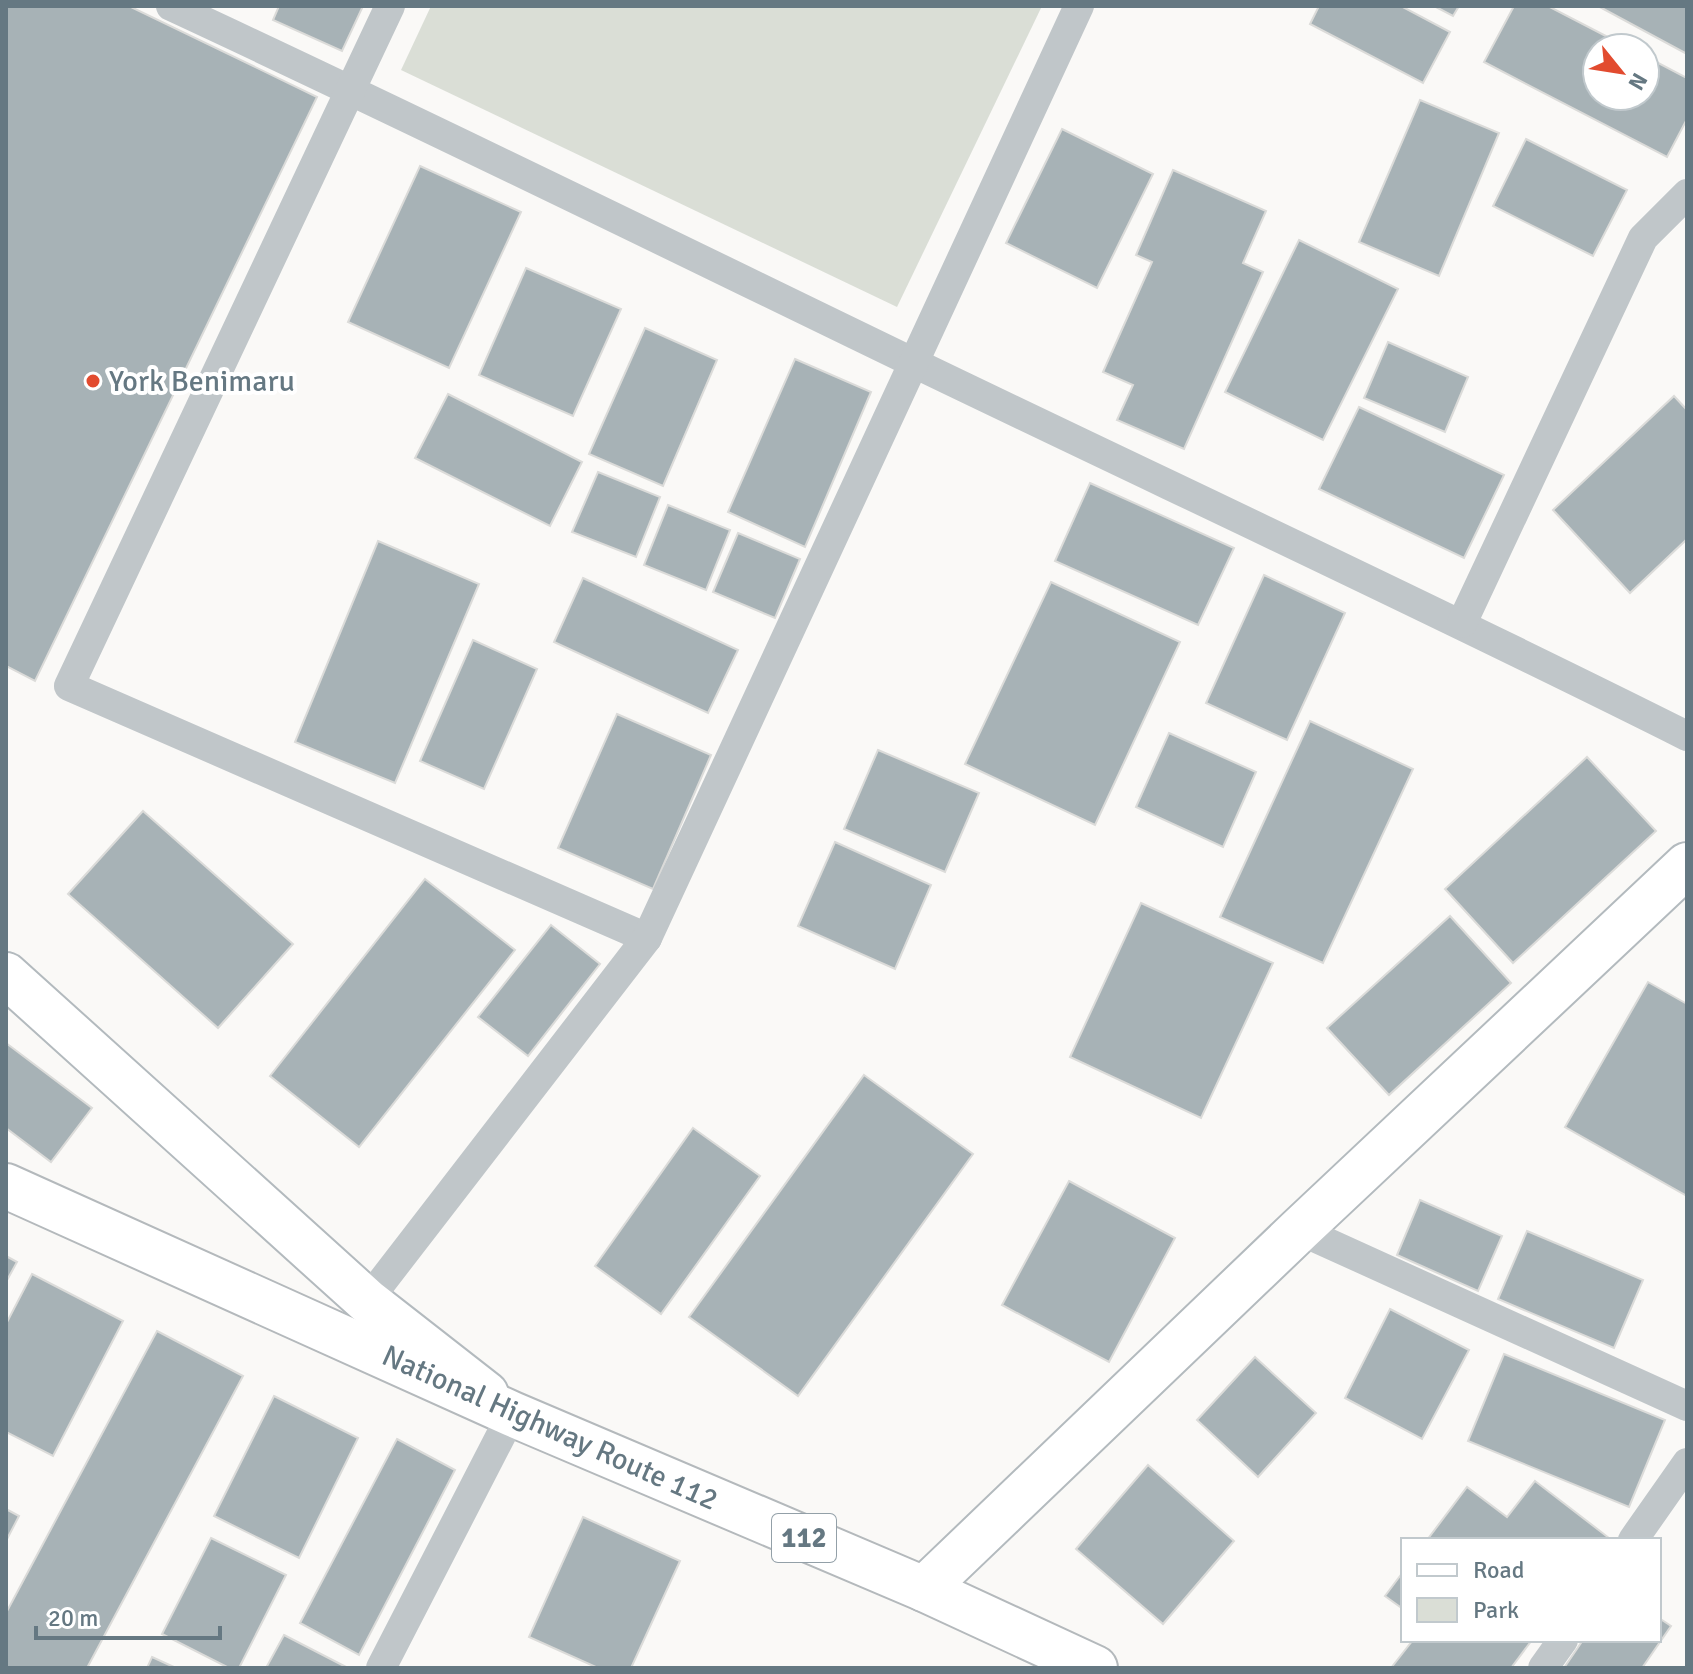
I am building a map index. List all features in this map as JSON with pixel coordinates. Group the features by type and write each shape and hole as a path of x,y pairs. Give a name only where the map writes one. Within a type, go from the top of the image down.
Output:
{"main road":[{"path":"924,1589 1687,865"},
{"path":"6,975 367,1301 512,1414"},
{"name":"National Highway Route 112","path":"6,1186 512,1414 924,1589 1095,1668"}],"lane":[{"path":"171,6 1462,623 1687,736"},
{"path":"390,6 69,686 647,938"},
{"path":"367,1301 647,938 1079,6"},
{"path":"1462,623 1643,238 1687,194"},
{"path":"1299,1230 1687,1406"},
{"path":"381,1668 512,1414"},
{"path":"1634,1538 1687,1463"},
{"path":"1543,1668 1562,1642"}],"green space":[{"path":"431,6 1042,6 897,307 401,70"}],"building":[{"name":"York Benimaru","path":"6,6 129,6 317,97 35,681 6,666"},
{"path":"279,6 363,6 342,51 273,20"},
{"path":"1319,6 1401,6 1450,32 1423,83 1310,24"},
{"path":"1434,6 1459,6 1453,16"},
{"path":"1514,6 1548,6 1598,32 1581,32 1581,112 1661,112 1661,64 1687,78 1687,119 1667,157 1484,62"},
{"path":"1598,6 1687,6 1687,54 1661,40 1661,32 1646,32"},
{"path":"1420,100 1499,133 1439,276 1359,242"},
{"path":"1062,129 1153,174 1097,288 1006,243"},
{"path":"1526,139 1627,190 1593,256 1493,206"},
{"path":"420,166 521,212 449,368 348,322"},
{"path":"1173,170 1266,211 1243,263 1263,272 1184,449 1117,420 1133,385 1103,372 1152,262 1136,255"},
{"path":"1299,240 1398,289 1323,440 1225,392"},
{"path":"526,268 621,309 573,416 479,375"},
{"path":"645,328 717,360 663,486 589,454"},
{"path":"1388,342 1468,377 1445,432 1364,398"},
{"path":"795,359 871,392 805,547 728,512"},
{"path":"448,394 582,462 550,526 415,458"},
{"path":"1674,396 1687,410 1687,539 1630,593 1553,510"},
{"path":"1359,407 1504,475 1464,558 1319,489"},
{"path":"598,472 660,497 636,557 572,532"},
{"path":"1090,483 1234,548 1198,625 1055,561"},
{"path":"668,505 730,530 706,590 644,565"},
{"path":"738,533 800,559 775,618 713,592"},
{"path":"378,541 479,584 395,783 295,742"},
{"path":"1264,575 1345,613 1287,740 1206,703"},
{"path":"583,578 738,650 708,713 554,642"},
{"path":"1051,582 1180,642 1095,825 965,764"},
{"path":"473,640 537,669 484,789 420,761"},
{"path":"617,714 711,755 653,889 558,848"},
{"path":"1310,721 1413,769 1323,963 1220,917"},
{"path":"1169,733 1256,772 1223,847 1136,807"},
{"path":"878,750 979,793 945,872 844,829"},
{"path":"1587,757 1656,831 1513,963 1445,889"},
{"path":"143,811 293,944 218,1028 68,894"},
{"path":"835,842 931,885 895,969 798,926"},
{"path":"425,879 515,950 359,1147 270,1076"},
{"path":"1141,903 1273,963 1201,1118 1070,1057"},
{"path":"1450,916 1511,983 1389,1095 1327,1028"},
{"path":"551,925 600,964 528,1056 478,1017"},
{"path":"1648,982 1687,1004 1687,1196 1565,1127"},
{"path":"6,1043 92,1108 51,1162 6,1128"},
{"path":"864,1075 973,1154 798,1396 689,1317"},
{"path":"693,1128 760,1176 661,1314 595,1266"},
{"path":"1069,1181 1175,1238 1109,1362 1002,1305"},
{"path":"1420,1200 1502,1236 1478,1291 1397,1255"},
{"path":"1527,1231 1643,1280 1614,1348 1498,1299"},
{"path":"6,1256 17,1262 6,1282"},
{"path":"32,1274 123,1321 53,1456 6,1432 6,1324"},
{"path":"1390,1309 1469,1350 1422,1439 1345,1398"},
{"path":"157,1331 243,1376 87,1668 6,1668 6,1613"},
{"path":"1504,1354 1665,1420 1629,1507 1468,1441"},
{"path":"1255,1357 1316,1413 1258,1477 1197,1420"},
{"path":"274,1396 358,1438 299,1558 214,1516"},
{"path":"397,1439 455,1470 359,1655 300,1623"},
{"path":"1148,1465 1234,1541 1163,1624 1076,1549"},
{"path":"1535,1481 1609,1538 1429,1538 1467,1487 1507,1517"},
{"path":"6,1509 19,1516 6,1541"},
{"path":"583,1517 680,1561 631,1668 598,1668 529,1637"},
{"path":"211,1538 286,1575 239,1668 229,1668 162,1634"},
{"path":"1401,1575 1401,1608 1385,1596"},
{"path":"1661,1619 1671,1626 1661,1640"},
{"path":"284,1635 348,1668 266,1668"},
{"path":"1411,1642 1530,1642 1511,1668 1391,1668"},
{"path":"1582,1642 1660,1642 1642,1668 1564,1668"},
{"path":"152,1657 176,1668 147,1668"}],"place":[{"name":"York Benimaru","path":"93,381"}]}
